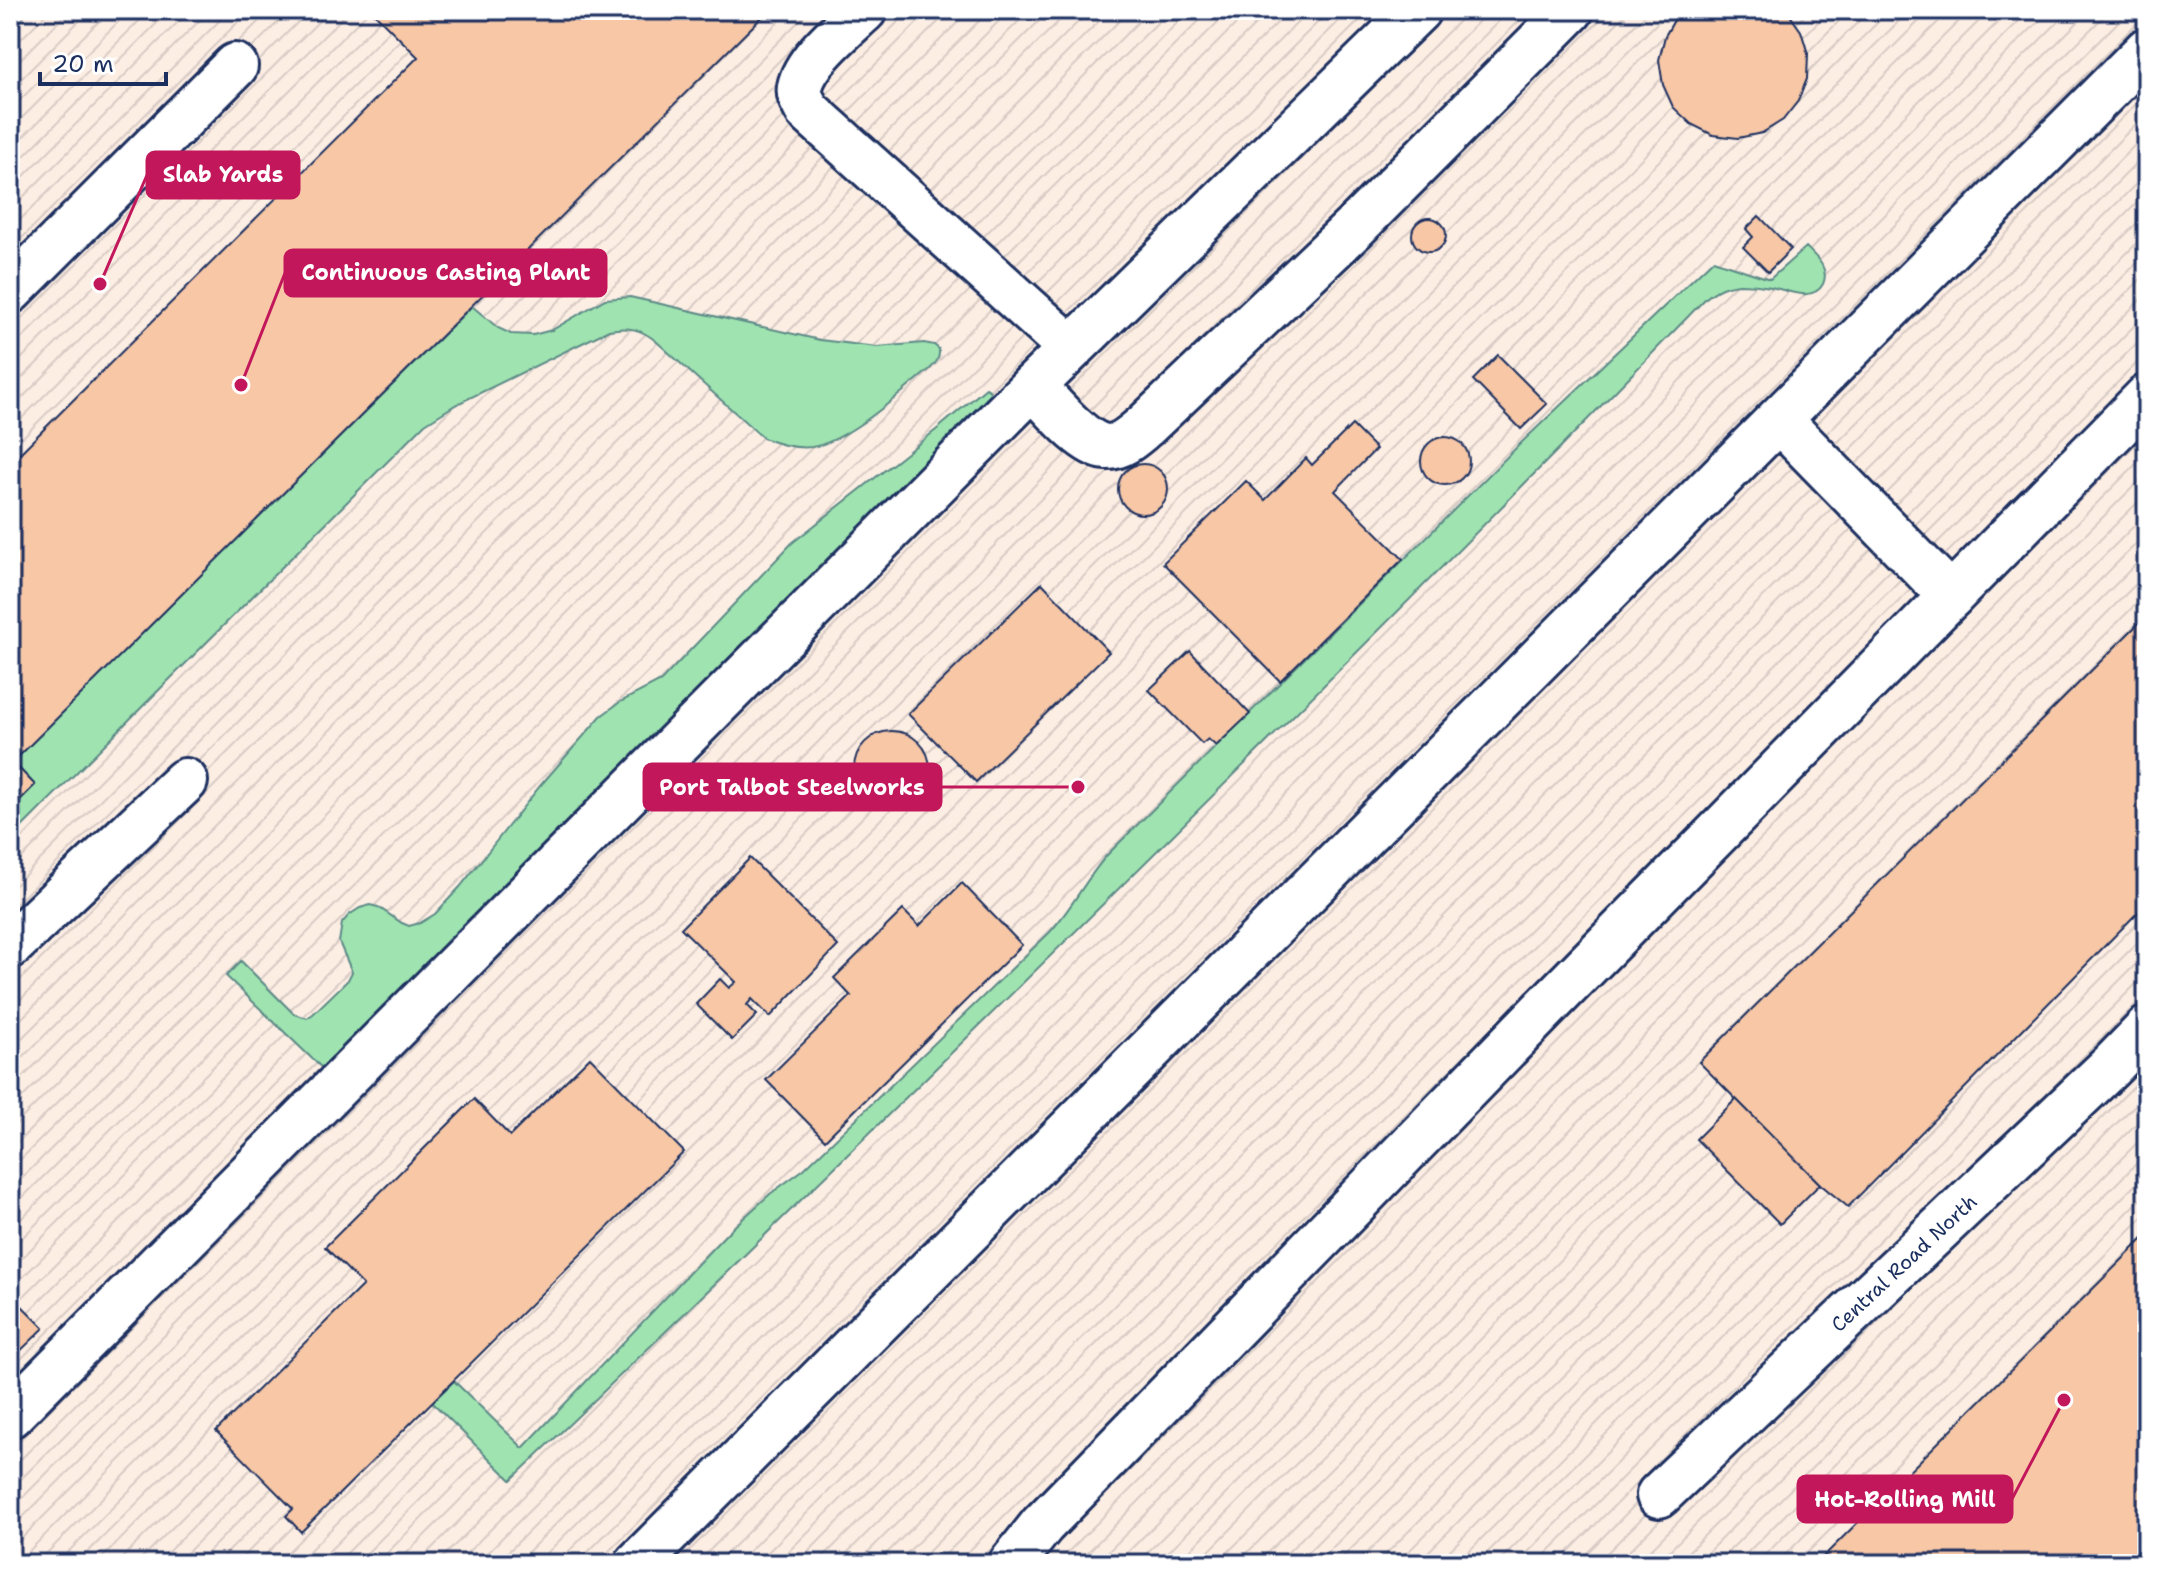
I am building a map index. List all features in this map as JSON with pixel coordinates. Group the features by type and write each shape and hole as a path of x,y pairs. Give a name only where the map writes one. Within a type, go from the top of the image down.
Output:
{"lane":[{"path":"864,10 807,69 800,86 800,96 807,110 1071,348"},
{"path":"10,1415 1071,348 1418,10"},
{"path":"1033,386 1090,441 1108,447 1124,443 1354,228 1571,10"},
{"path":"637,1564 2147,50"},
{"path":"10,291 235,66"},
{"path":"1011,1564 1053,1513 2147,397"},
{"path":"1779,420 1951,596"},
{"path":"10,946 185,781"},
{"name":"Central Road North","path":"1659,1495 2147,1029"}],"shaded area":[{"path":"10,10 2147,10 2147,1564 10,1564"}],"green space":[{"path":"1806,247 1818,259 1825,273 1819,290 1799,294 1767,286 1740,284 1722,288 1706,298 1166,842 511,1480 432,1402 454,1381 523,1448 727,1233 770,1194 804,1169 1050,932 1107,855 1522,442 1713,260 1770,279"},
{"path":"630,297 820,340 877,347 924,343 939,349 939,356 929,370 874,415 842,436 812,447 787,446 763,438 657,342 640,331 622,328 609,330 455,405 425,424 10,839 10,810 35,785 13,762 472,306 498,328 511,334 533,335 552,330 605,299"},
{"path":"986,388 991,394 991,402 325,1071 226,976 241,961 294,1014 307,1018 313,1014 348,980 352,972 339,942 342,923 349,915 370,905 409,926 435,914 601,716 620,702 661,681 792,543"}],"building":[{"path":"371,10 769,10 13,762 35,785 10,810 10,463 418,57"},
{"path":"1683,10 1787,11 1801,31 1808,54 1807,79 1798,101 1783,120 1762,133 1738,138 1713,135 1691,124 1673,107 1663,85 1659,60 1665,36"},
{"path":"1759,216 1791,249 1768,272 1743,247 1753,237 1746,229"},
{"path":"1429,218 1441,223 1446,235 1441,247 1429,252 1417,247 1412,235 1417,223"},
{"path":"1498,355 1547,404 1521,429 1473,380"},
{"path":"1352,425 1376,449 1335,491 1403,559 1280,681 1163,563 1246,481 1265,500 1306,458 1312,465"},
{"path":"1445,437 1462,444 1469,461 1462,478 1445,485 1428,478 1421,461 1428,444"},
{"path":"1133,465 1153,465 1167,479 1167,499 1153,513 1133,513 1119,499 1119,479"},
{"path":"1042,583 1109,652 976,782 908,714"},
{"path":"2147,615 2147,903 1848,1207 1820,1184 1699,1062"},
{"path":"1190,651 1250,714 1216,746 1208,739 1202,744 1149,690"},
{"path":"892,731 906,734 919,742 927,755 930,769 927,783 919,796 906,804 892,807 878,804 865,796 857,783 854,769 857,755 865,742 878,734"},
{"path":"750,858 838,946 770,1017 752,999 747,1005 757,1015 732,1040 696,1004 720,979 729,988 736,982 681,928"},
{"path":"962,883 1022,945 825,1140 766,1080 851,996 834,978 903,910 919,926"},
{"path":"590,1057 684,1152 301,1532 286,1516 293,1509 216,1431 363,1285 325,1247 474,1099 510,1136"},
{"path":"1736,1099 1820,1184 1780,1224 1696,1139"},
{"path":"2147,1235 2147,1564 1816,1564"},
{"path":"10,1294 44,1328 10,1361"}],"place":[{"name":"Slab Yards","path":"100,284"},
{"name":"Continuous Casting Plant","path":"241,385"},
{"name":"Port Talbot Steelworks","path":"1078,787"},
{"name":"Hot-Rolling Mill","path":"2064,1400"}]}
